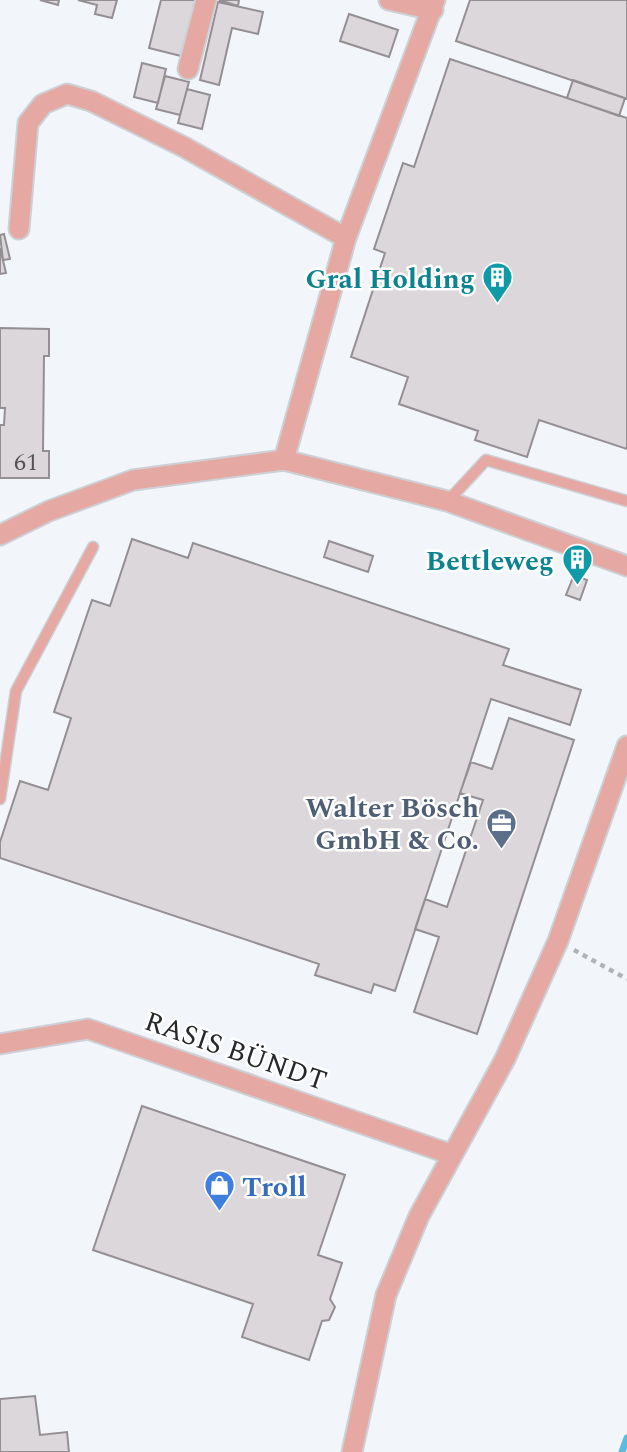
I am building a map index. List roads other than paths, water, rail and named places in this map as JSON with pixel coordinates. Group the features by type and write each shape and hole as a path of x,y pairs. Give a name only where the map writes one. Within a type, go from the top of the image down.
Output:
{"street":[{"path":"188,69 206,0"},
{"path":"284,460 346,238 434,5 389,0"},
{"path":"19,229 28,123 43,104 67,94 91,101 184,147 346,238"},
{"path":"0,535 49,511 133,480 284,460 447,501 627,566"},
{"path":"352,1452 386,1295 419,1216 450,1154 505,1059 558,941 627,746"},
{"name":"RASIS BÜNDT","path":"0,1044 88,1029 450,1154"}],"lane":[{"path":"447,501 486,460 627,501"},
{"path":"0,799 16,691 93,547"}],"waterway":[{"path":"622,1452 627,1438"}],"place":[{"name":"Gral Holding","path":"498,305"},
{"name":"Bettleweg","path":"577,587"},
{"name":"Walter Bösch GmbH & Co.","path":"502,850"},
{"name":"Troll","path":"219,1213"}]}
